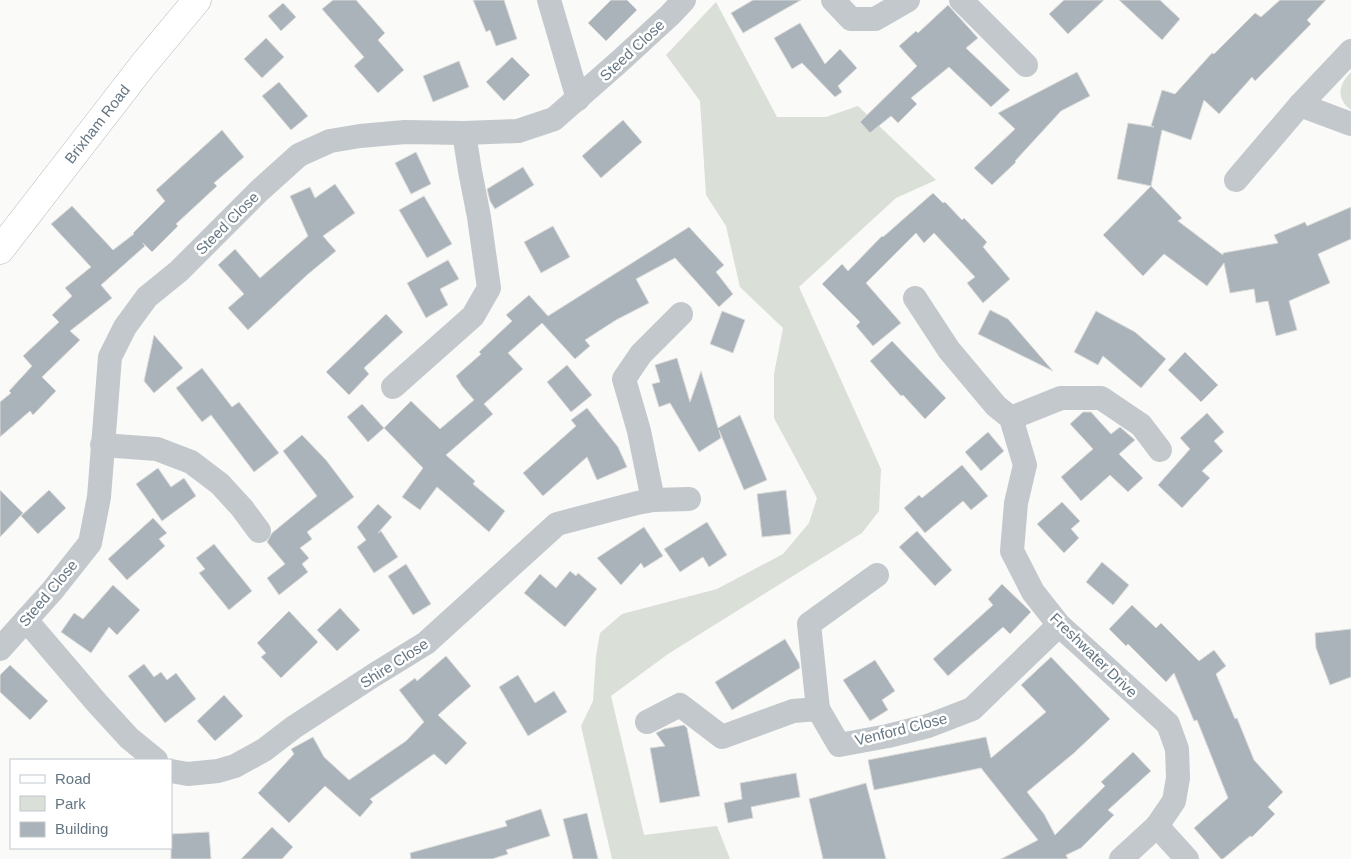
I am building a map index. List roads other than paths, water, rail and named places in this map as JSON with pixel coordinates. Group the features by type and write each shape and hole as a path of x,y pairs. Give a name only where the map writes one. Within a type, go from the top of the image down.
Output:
{"main road":[{"name":"Brixham Road","path":"0,250 143,65 197,0"}],"street":[{"path":"549,0 578,99"},
{"name":"Steed Close","path":"0,649 90,543 99,497 110,357 126,327 147,297 179,272 259,191 299,155 330,142 360,136 404,132 464,133 518,131 554,120 670,15 684,0"},
{"path":"832,0 852,18 875,19 908,0"},
{"path":"961,0 1026,65"},
{"path":"1236,180 1300,105 1351,50"},
{"path":"1300,105 1351,124"},
{"path":"394,387 473,316 489,288 464,133"},
{"path":"915,298 949,350 996,406 1011,418 1061,398 1101,398 1141,425 1160,450"},
{"path":"653,500 639,431 624,379 641,354 681,314"},
{"name":"Freshwater Drive","path":"1011,418 1025,464 1016,503 1012,551 1033,592 1059,625 1168,724 1177,749 1178,778 1174,801 1157,826 1121,859"},
{"path":"102,445 157,449 191,462 220,484 242,508 259,531"},
{"name":"Shire Close","path":"172,771 188,774 218,771 235,766 264,750 294,727 374,674 426,644 557,524 637,503 653,500 689,499"},
{"name":"Venford Close","path":"877,575 809,624 818,710 839,745 928,726 972,709 1059,625"},
{"path":"26,620 129,738 155,759"},
{"path":"647,722 680,705 722,737 793,711 818,710"},
{"path":"1157,826 1187,859"}]}
